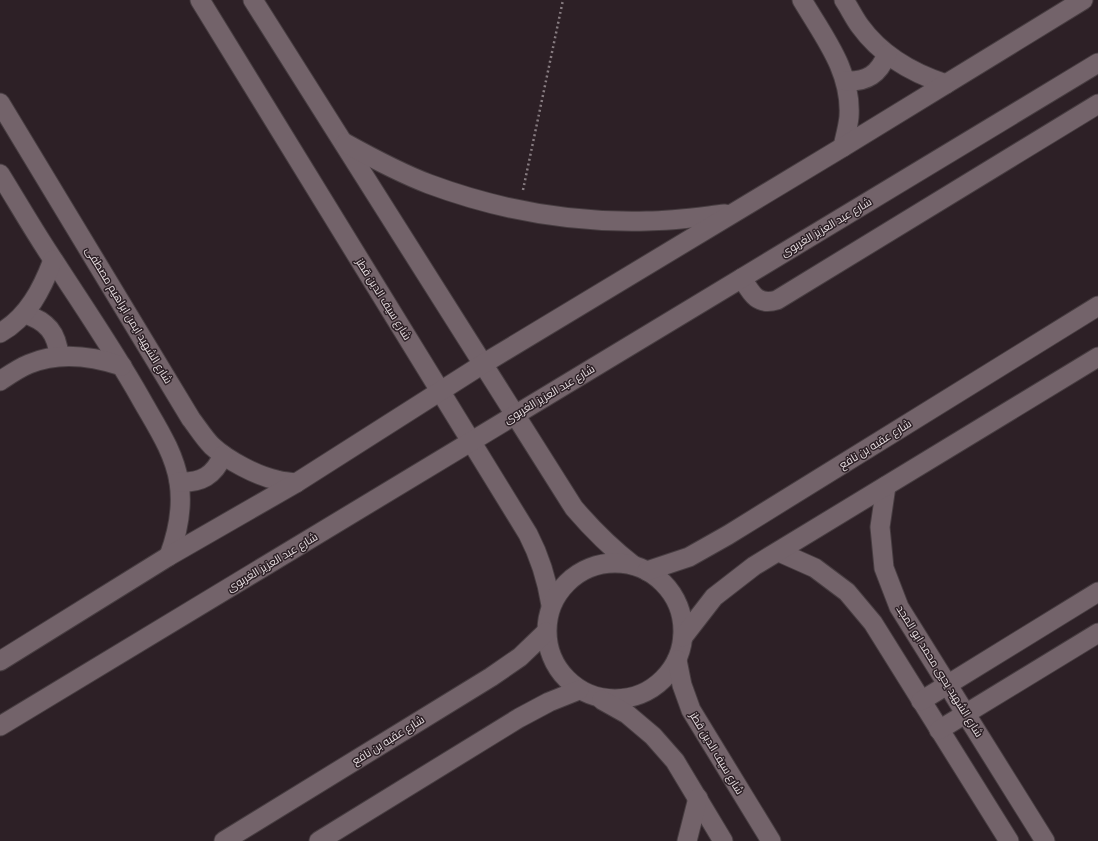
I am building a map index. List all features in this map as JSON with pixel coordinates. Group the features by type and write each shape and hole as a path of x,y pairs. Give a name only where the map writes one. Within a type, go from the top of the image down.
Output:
{"street":[{"name":"شارع سيف الدين قطز","path":"200,0 528,534 535,547 546,576 551,605"},
{"path":"254,0 574,508 607,544 667,588 680,611 683,637 677,660 664,680 644,693 621,700 597,698"},
{"path":"802,0 837,60 846,81 849,103 849,118 843,147"},
{"path":"844,0 860,26 887,54 904,66 946,84"},
{"path":"0,661 169,556 296,483 440,390 843,147 946,84 1073,3"},
{"path":"846,81 855,82 872,76 881,66 887,54"},
{"name":"شارع عبد العزيز الغربوى","path":"0,726 1098,63"},
{"name":"شارع الشهيد ايمن ابراهيم مصطفى","path":"0,103 191,419 211,445 223,455 242,466 277,480 296,483"},
{"path":"742,278 757,299 770,302 777,300 1098,104"},
{"path":"344,143 385,165 428,184 473,199 519,210 561,217 604,221 690,219 733,213"},
{"path":"0,174 53,260 122,366 168,446 179,482 180,501 176,539 169,556"},
{"path":"0,333 24,314 42,288 53,260"},
{"name":"شارع عقبه بن نافع","path":"640,568 689,557 728,535 1098,306"},
{"path":"24,314 34,317 50,329 55,337 59,356"},
{"path":"0,381 29,364 59,356 92,357 122,366"},
{"path":"683,637 714,597 754,566 1098,357"},
{"path":"179,482 188,483 206,477 219,464 223,455"},
{"name":"شارع الشهيد يحيي محمد ابو المجد","path":"886,486 880,527 884,568 899,607 1045,841"},
{"path":"779,552 815,568 848,592 873,623 1009,841"},
{"path":"640,568 613,563 594,566 576,575 562,588 551,605 547,618 546,632 550,655 562,675 579,690 626,714 652,736 675,761 723,841"},
{"path":"921,701 1098,592"},
{"name":"شارع عقبه بن نافع","path":"224,841 491,677 520,657 546,632"},
{"path":"939,730 1094,639"},
{"name":"شارع سيف الدين قطز","path":"677,660 682,685 691,710 771,841"},
{"path":"319,841 520,718 549,702 579,690"},
{"path":"687,841 698,798"}],"path":[{"path":"519,210 563,0"}]}
